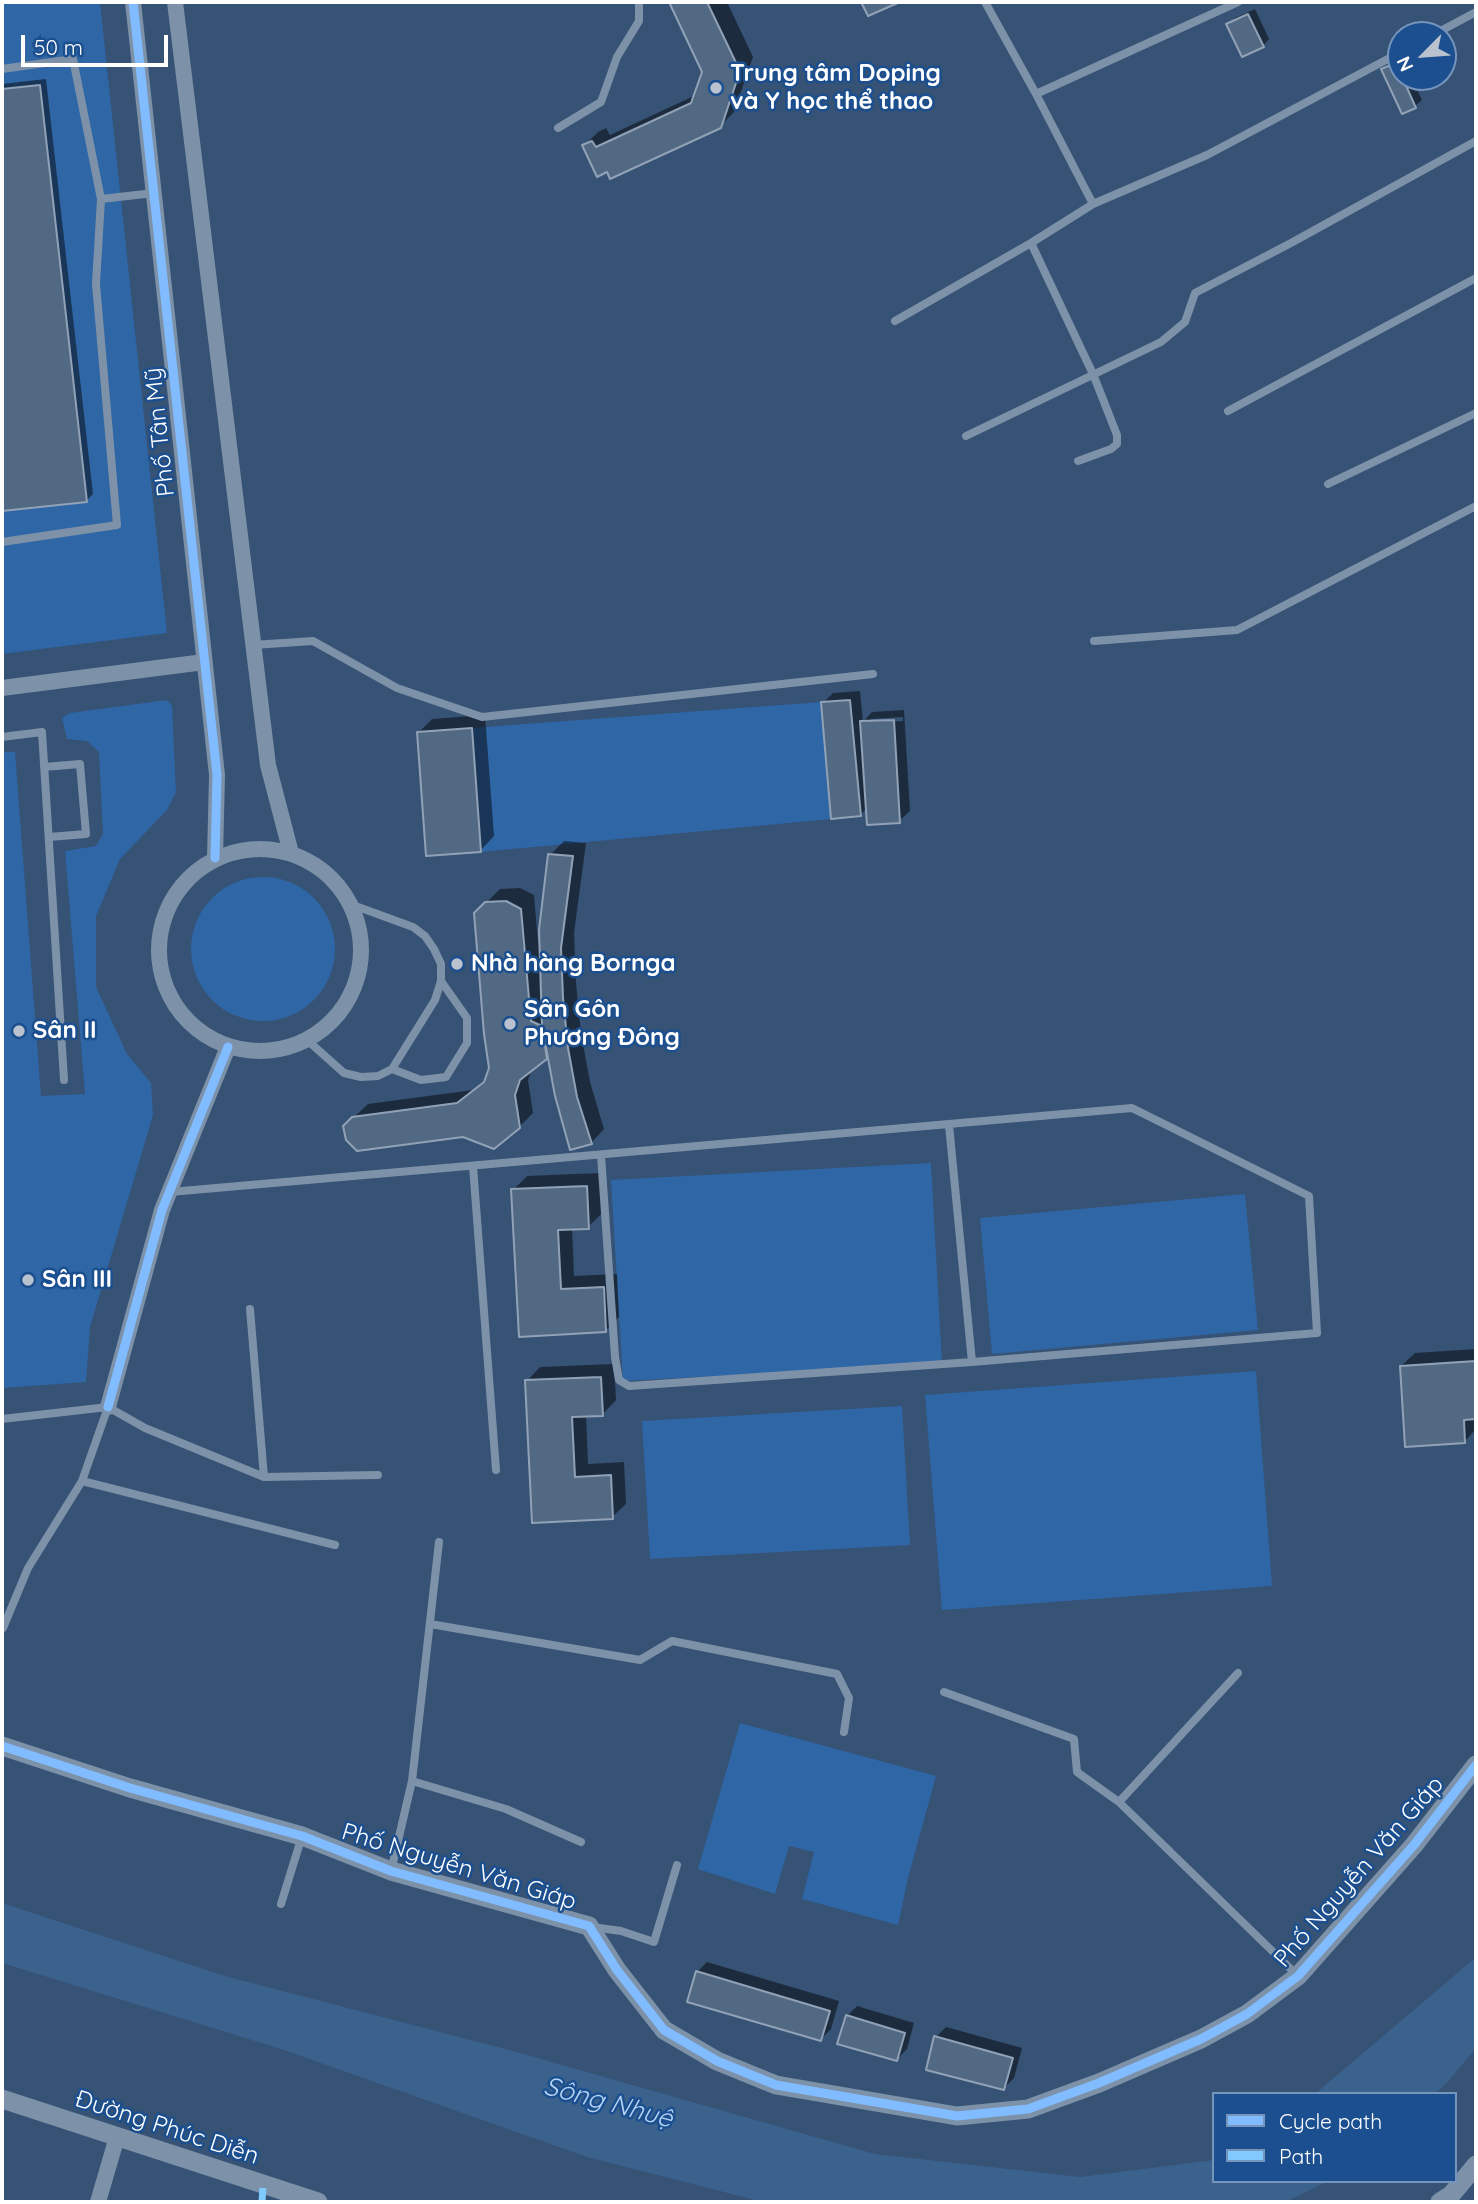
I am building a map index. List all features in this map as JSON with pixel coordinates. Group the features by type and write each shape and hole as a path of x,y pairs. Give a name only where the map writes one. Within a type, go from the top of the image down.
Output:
{"street":[{"name":"Phố Tân Mỹ","path":"133,2 217,775 215,858"},
{"path":"175,2 268,765 291,853"},
{"path":"2,688 204,662"},
{"path":"266,848 291,853 315,865 335,883 350,905 360,934 360,966 350,996 332,1022 307,1040 282,1049 255,1051 228,1047 198,1031 175,1006 161,974 159,940 167,906 187,878 215,858 240,850 266,848"},
{"path":"108,1407 162,1210 228,1047"},
{"name":"Phố Nguyễn Văn Giáp","path":"2,1746 130,1788 302,1836 391,1871 589,1926 617,1969 664,2030 717,2061 776,2085 957,2116 1028,2109 1099,2083 1201,2039 1247,2014 1298,1976 1414,1845 1476,1765"},
{"name":"Đường Phúc Diễn","path":"2,2099 318,2202"},
{"path":"98,2202 117,2137"},
{"path":"1440,2202 1451,2195 1476,2165"}],"lane":[{"path":"558,128 601,102 617,57 639,21 639,2"},
{"path":"985,2 1093,204"},
{"path":"1036,94 1238,2"},
{"path":"1457,22 1476,12"},
{"path":"2,69 73,59 101,199 96,284 117,525 2,542"},
{"path":"895,321 1093,204 1207,155 1387,59"},
{"path":"966,436 1161,342 1185,322 1195,293 1476,141"},
{"path":"101,199 154,193"},
{"path":"1031,243 1114,424 1117,443 1111,449 1078,461"},
{"path":"1228,411 1476,278"},
{"path":"1328,484 1476,413"},
{"path":"1094,641 1237,630 1476,506"},
{"path":"253,645 313,641 397,688 482,718 873,674"},
{"path":"2,737 42,732 64,1080"},
{"path":"44,767 80,764 86,834 49,837"},
{"path":"307,1040 344,1073 361,1077 377,1076 392,1069 435,1000 441,981 441,964 425,936 413,927 350,905"},
{"path":"392,1069 421,1080 446,1077 467,1043 467,1018 441,981"},
{"path":"170,1192 1132,1108 1309,1196 1317,1333 972,1362 629,1386 619,1380 601,1155"},
{"path":"950,1125 972,1362"},
{"path":"473,1166 496,1470"},
{"path":"250,1309 264,1477"},
{"path":"4,1628 28,1568 82,1481 108,1407"},
{"path":"2,1419 108,1407 145,1428 264,1477 378,1475"},
{"path":"82,1481 335,1545"},
{"path":"391,1871 412,1781 439,1542"},
{"path":"430,1624 640,1660 672,1641 837,1674 849,1698 844,1732"},
{"path":"1119,1802 1238,1673"},
{"path":"944,1692 1074,1739 1077,1772 1119,1802 1298,1976"},
{"path":"412,1781 506,1809 581,1842"},
{"path":"281,1904 302,1836"},
{"path":"589,1926 621,1931 654,1942 677,1865"}],"shaded area":[{"path":"2,2 100,2 167,633 2,654"},
{"path":"167,700 172,706 176,792 167,810 120,859 96,916 96,987 127,1054 151,1083 153,1115 90,1327 86,1382 2,1388 2,752 15,752 41,1096 85,1094 65,851 96,846 103,834 99,752 87,741 67,739 62,718 70,713"},
{"path":"821,702 831,819 481,852 472,728"},
{"path":"263,877 290,883 314,898 329,922 335,949 329,976 314,1000 290,1015 263,1021 236,1015 212,1000 197,976 191,949 197,922 212,898 236,883"},
{"path":"931,1163 942,1364 623,1381 611,1180"},
{"path":"1245,1194 1258,1330 992,1354 980,1218"},
{"path":"1256,1371 1272,1586 942,1610 925,1395"},
{"path":"902,1406 910,1545 650,1559 642,1421"},
{"path":"740,1723 936,1776 898,1925 802,1899 814,1852 789,1846 775,1894 698,1869"}],"water":[{"name":"Sông Nhuệ","path":"2,1903 225,1976 513,2051 875,2154 1080,2177 1212,2160 1212,2183 1325,2183 1285,2202 763,2202 587,2157 281,2049 2,1963"},
{"path":"1476,1957 1476,2048 1446,2084 1436,2092 1317,2092"}],"building":[{"name":"Trung tâm Doping và Y học thể thao","path":"669,2 707,2 740,71 721,128 610,179 607,172 597,177 582,145 592,141 596,147 691,103 702,72"},
{"path":"861,2 900,2 868,16"},
{"path":"1248,14 1264,47 1242,57 1226,24"},
{"path":"1387,67 1387,82 1381,69"},
{"path":"40,85 87,502 2,511 2,89"},
{"path":"1391,91 1408,91 1416,108 1402,114"},
{"path":"850,700 861,816 831,819 821,702"},
{"path":"894,720 900,823 867,825 860,721"},
{"path":"472,728 481,852 426,856 417,732"},
{"path":"548,854 573,856 561,948 563,998 577,1097 592,1144 570,1150 555,1096 542,1026 539,930"},
{"name":"Sân Gôn Phương Đông","path":"506,901 521,909 531,1021 542,1026 547,1059 520,1080 515,1095 520,1128 494,1149 463,1137 357,1151 346,1140 343,1126 352,1117 457,1103 484,1082 489,1068 474,913 485,902"},
{"path":"587,1186 589,1229 558,1230 561,1289 604,1287 606,1332 519,1337 511,1189"},
{"path":"1476,1361 1476,1419 1464,1420 1465,1443 1405,1447 1400,1366"},
{"path":"601,1377 603,1416 572,1417 575,1477 611,1475 613,1519 532,1523 525,1380"},
{"path":"696,1971 830,2011 821,2041 687,2002"},
{"path":"846,2015 905,2033 897,2061 837,2044"},
{"path":"934,2036 1013,2058 1004,2090 926,2070"}],"marked path":[{"path":"262,2202 263,2186"}],"cycle path":[{"path":"133,2 217,775 215,858"},
{"path":"108,1407 162,1210 228,1047"},
{"path":"2,1746 130,1788 302,1836 391,1871 589,1926 617,1970 664,2030 717,2061 776,2085 957,2116 1028,2109 1099,2083 1201,2039 1247,2014 1298,1976 1414,1845 1476,1765"}],"place":[{"name":"Trung tâm Doping và Y học thể thao","path":"716,88"},
{"name":"Nhà hàng Bornga","path":"457,964"},
{"name":"Sân Gôn Phương Đông","path":"510,1024"},
{"name":"Sân II","path":"19,1031"},
{"name":"Sân III","path":"28,1280"}]}
